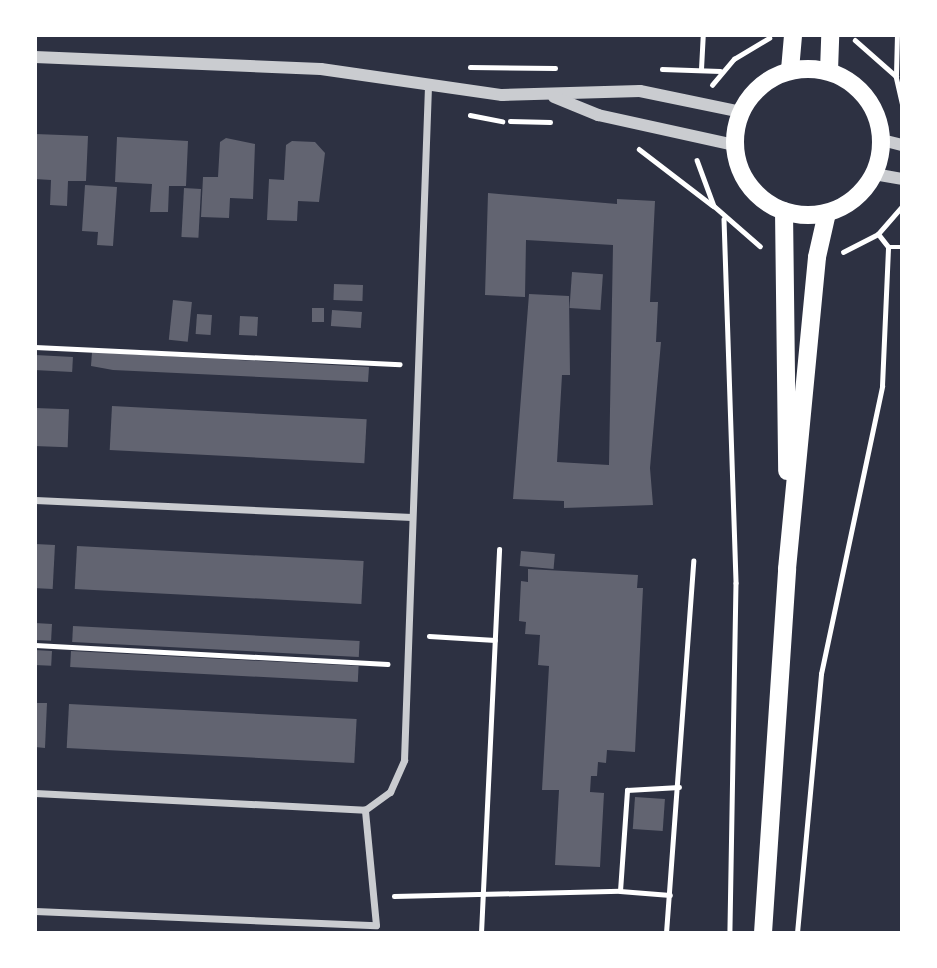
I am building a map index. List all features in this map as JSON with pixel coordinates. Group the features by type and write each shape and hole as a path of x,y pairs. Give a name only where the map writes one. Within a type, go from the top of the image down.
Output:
{"main road":[{"path":"790,70 793,35"},
{"path":"829,71 839,36"},
{"path":"790,70 829,71 871,103 882,140 874,174 846,205 827,213 784,211 750,187 734,145 741,112 755,90 790,70"},
{"path":"784,211 787,569"},
{"path":"763,933 787,569 817,257 827,213"}],"street":[{"path":"35,57 321,69 428,87 550,96 640,91 741,112"},
{"path":"35,793 365,810 390,792 404,760 428,87"},
{"path":"550,96 598,115 734,145"},
{"path":"882,140 902,145"},
{"path":"874,174 902,179"},
{"path":"35,500 412,517"},
{"path":"35,911 376,929 365,810"}],"path":[{"path":"703,35 701,69 720,71 778,35"},
{"path":"897,35 896,76 902,103"},
{"path":"839,36 878,54 896,76"},
{"path":"428,87 478,120 560,122"},
{"path":"627,144 714,206"},
{"path":"797,933 821,674 882,386 888,247 877,234 902,206"},
{"path":"724,219 736,583 730,933"},
{"path":"888,247 902,247"},
{"path":"35,347 418,365"},
{"path":"481,933 499,549"},
{"path":"666,933 679,787 692,561"},
{"path":"408,635 495,640"},
{"path":"35,645 407,665"},
{"path":"620,891 627,790 679,787"},
{"path":"373,898 484,890 620,891 670,895"}],"building":[{"path":"35,134 88,136 86,181 68,181 67,206 50,205 51,180 35,179"},
{"path":"117,137 188,141 186,186 169,186 168,212 150,212 152,184 115,182"},
{"path":"226,138 255,144 253,199 230,198 229,218 201,217 203,177 218,177 220,142"},
{"path":"292,141 315,142 325,153 319,202 298,201 297,221 267,220 269,179 284,180 286,145"},
{"path":"85,185 117,187 113,246 97,245 98,232 82,231"},
{"path":"184,188 201,189 198,238 181,237"},
{"path":"488,193 617,204 617,199 655,201 650,302 658,302 656,342 661,342 650,468 653,505 564,508 564,501 513,499 529,294 569,296 570,375 562,375 557,462 609,465 613,245 526,240 525,297 485,295"},
{"path":"572,272 603,274 600,310 569,308"},
{"path":"334,284 363,285 362,301 333,300"},
{"path":"173,300 192,302 188,342 169,340"},
{"path":"312,308 324,308 324,322 312,322"},
{"path":"332,310 362,312 361,328 331,326"},
{"path":"197,314 212,315 211,335 196,334"},
{"path":"240,316 258,317 257,336 239,335"},
{"path":"92,352 369,367 368,382 113,370 91,366"},
{"path":"35,355 73,357 72,372 35,370"},
{"path":"112,406 367,419 364,463 110,450"},
{"path":"35,408 69,409 68,447 35,446"},
{"path":"35,544 55,545 53,589 35,588"},
{"path":"77,546 364,561 361,604 75,589"},
{"path":"521,551 555,554 554,569 520,566"},
{"path":"528,569 638,575 637,588 643,588 635,752 607,750 606,763 598,762 597,776 591,776 590,792 604,793 600,867 555,865 559,790 542,790 549,666 538,665 540,635 525,634 526,622 519,621 521,581 528,582"},
{"path":"35,623 52,624 51,641 35,640"},
{"path":"73,626 360,641 359,657 72,642"},
{"path":"35,650 52,651 51,666 35,665"},
{"path":"71,651 359,666 358,682 70,667"},
{"path":"35,703 47,703 45,748 35,747"},
{"path":"69,704 357,719 354,763 67,748"},
{"path":"635,797 665,799 663,831 633,829"}]}
